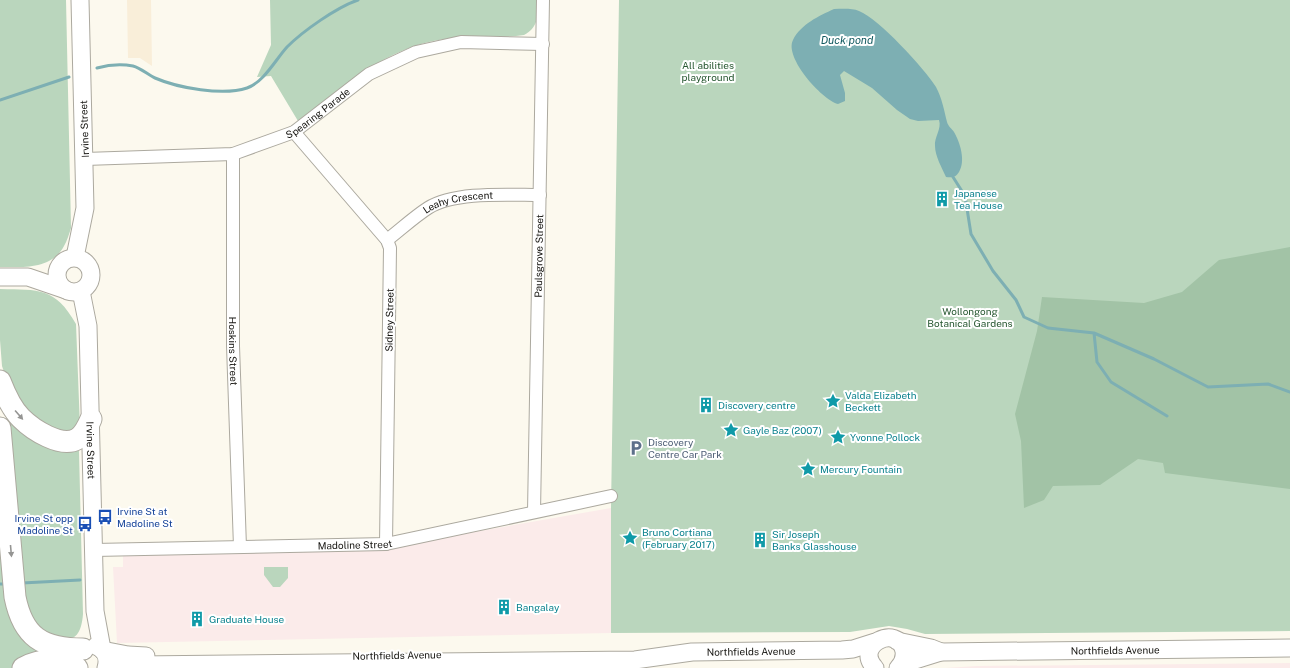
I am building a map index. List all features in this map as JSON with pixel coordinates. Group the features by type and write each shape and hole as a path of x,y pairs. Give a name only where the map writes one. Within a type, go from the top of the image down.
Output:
{"highway":[{"path":"0,381 8,399 21,418 39,431 56,439 70,441 76,440 84,432 90,419"},
{"path":"0,428 15,596 19,616 30,632 41,642 88,655"},
{"path":"23,668 39,661 48,660 61,662 88,655"}],"main road":[{"name":"Irvine Street","path":"68,261 85,208 80,0"},
{"path":"68,261 84,261 90,269 90,280 85,288 73,291 36,279 10,277 43,272 68,261"},
{"path":"68,261 57,268 57,278 58,283 73,291"},
{"name":"Irvine Street","path":"73,291 88,326 95,611 88,655 107,659 106,668"},
{"name":"Northfields Avenue","path":"119,668 137,665 619,661 692,652 852,649 888,637 897,641 931,648 941,652"},
{"path":"897,641 904,652 900,667"},
{"path":"874,667 869,653 875,642"},
{"name":"Northfields Avenue","path":"88,655 224,657 596,652 672,648 692,652"},
{"name":"Northfields Avenue","path":"900,667 941,652 1290,648"},
{"name":"Northfields Avenue","path":"809,650 874,667"}],"street":[{"name":"Paulsgrove Street","path":"534,512 543,0"},
{"name":"Spearing Parade","path":"85,159 233,154 294,132 369,74 416,52 461,42 543,44"},
{"path":"294,132 387,240"},
{"name":"Hoskins Street","path":"233,154 233,346 240,547"},
{"name":"Leahy Crescent","path":"387,240 429,207 453,199 476,196 540,195"},
{"name":"Sidney Street","path":"386,544 390,248 387,240"},
{"name":"Madoline Street","path":"94,550 386,544 611,496"}],"shaded area":[{"path":"127,0 151,0 152,66 140,58 128,58"},
{"path":"611,508 611,633 117,643 113,567 123,567 123,555 389,547"},
{"path":"1290,663 1290,668 945,668 977,666"}],"green space":[{"path":"0,0 66,0 71,228 65,244 58,254 52,259 36,266 0,267"},
{"path":"270,0 538,0 538,11 537,20 533,28 524,35 445,39 424,43 404,50 385,59 349,82 298,121 271,76 257,77 271,45"},
{"name":"Wollongong Botanical Gardens","path":"619,0 1290,0 1290,631 925,634 889,626 850,632 611,633 611,508"},
{"path":"1290,247 1290,489 1165,473 1163,463 1138,459 1100,485 1053,486 1044,500 1024,508 1021,441 1015,414 1037,331 1042,297 1144,303 1182,292 1219,260"},
{"path":"0,289 25,290 45,293 61,303 76,324 80,428 74,438 35,423 7,381 2,366 0,340"},
{"path":"6,413 52,443 79,451 83,614 78,633 74,637 62,638 37,630 22,592"},
{"path":"0,483 9,596 50,657 17,668 0,668"},
{"path":"264,567 288,567 288,578 280,587 273,587 264,575"}],"water":[{"name":"Duck pond","path":"834,9 853,9 868,16 912,57 936,87 943,104 949,126 954,132 960,146 962,163 957,175 946,177 937,158 935,143 940,127 939,120 918,121 910,119 897,110 872,88 844,71 840,75 845,93 845,101 838,104 831,101 823,94 806,76 794,56 792,47 793,40 796,34 806,25"}],"waterway":[{"path":"97,68 115,65 133,66 139,68 152,77 165,82 201,90 226,91 247,88 259,81 287,47 302,34 340,8 358,0"},
{"path":"0,100 69,77"},
{"path":"953,177 965,196 971,234 993,271 1016,300 1024,317 1048,328 1094,333 1154,359 1208,387 1268,384 1290,392"},
{"path":"1094,333 1097,362 1111,382 1167,416"},
{"path":"22,583 80,580"}],"place":[{"name":"Japanese Tea House","path":"942,199"},
{"name":"Valda Elizabeth Beckett","path":"833,401"},
{"name":"Discovery centre","path":"706,405"},
{"name":"Gayle Baz (2007)","path":"731,430"},
{"name":"Yvonne Pollock","path":"838,437"},
{"name":"Discovery Centre Car Park","path":"636,448"},
{"name":"Mercury Fountain","path":"808,469"},
{"name":"Irvine St at Madoline St","path":"105,517"},
{"name":"Irvine St opp Madoline St","path":"85,524"},
{"name":"Bruno Cortiana (February 2017)","path":"630,538"},
{"name":"Sir Joseph Banks Glasshouse","path":"760,540"},
{"name":"Bangalay","path":"504,607"},
{"name":"Graduate House","path":"197,619"}],"park label":[{"name":"All abilities playground","path":"708,70"}]}
